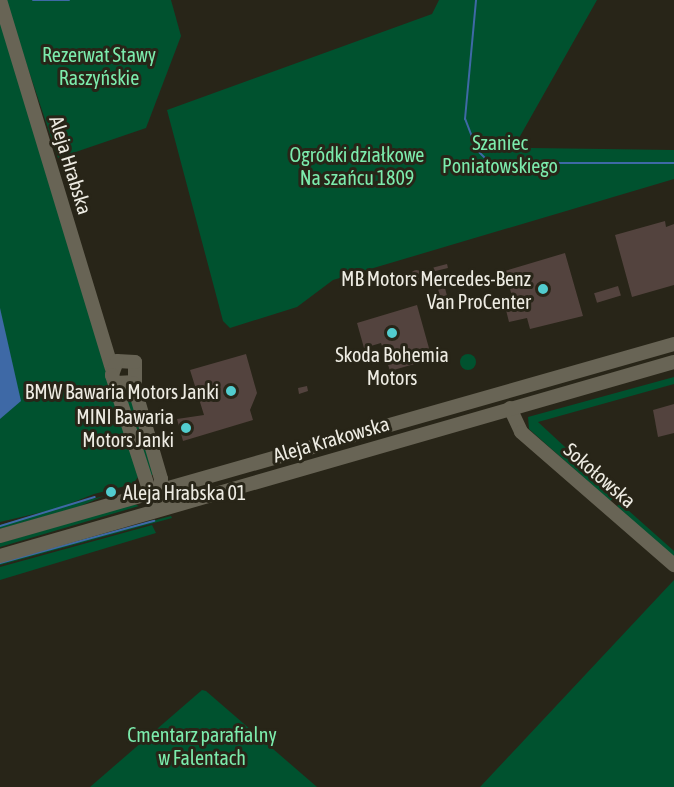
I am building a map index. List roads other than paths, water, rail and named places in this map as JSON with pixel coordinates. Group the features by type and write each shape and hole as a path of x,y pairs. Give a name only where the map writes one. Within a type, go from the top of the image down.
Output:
{"main road":[{"name":"Aleja Hrabska","path":"0,0 104,342 117,363"},
{"name":"Aleja Krakowska","path":"0,536 674,344"},
{"name":"Aleja Krakowska","path":"0,556 674,362"},
{"path":"154,492 133,383 138,368 117,363 116,383 160,511"},
{"path":"116,383 133,383"},
{"name":"Sokołowska","path":"510,408 520,432 674,565"},
{"path":"176,506 173,495 184,484"}],"water":[{"path":"0,308 21,401 0,419"}],"waterway":[{"path":"33,0 69,0"},
{"path":"474,142 465,119 476,0"},
{"path":"478,151 490,163 674,163"},
{"path":"0,526 95,497"},
{"path":"0,563 154,521"}],"place":[{"name":"MB Motors Mercedes-Benz Van ProCenter","path":"543,289"},
{"name":"Skoda Bohemia Motors","path":"392,333"},
{"name":"BMW Bawaria Motors Janki","path":"231,391"},
{"name":"MINI Bawaria Motors Janki","path":"186,428"},
{"name":"Aleja Hrabska 01","path":"111,492"}],"park label":[{"name":"Rezerwat Stawy Raszyńskie","path":"99,66"},
{"name":"Szaniec Poniatowskiego","path":"500,154"},
{"name":"Ogródki działkowe Na szańcu 1809","path":"357,166"},
{"name":"Cmentarz parafialny w Falentach","path":"202,746"}]}
